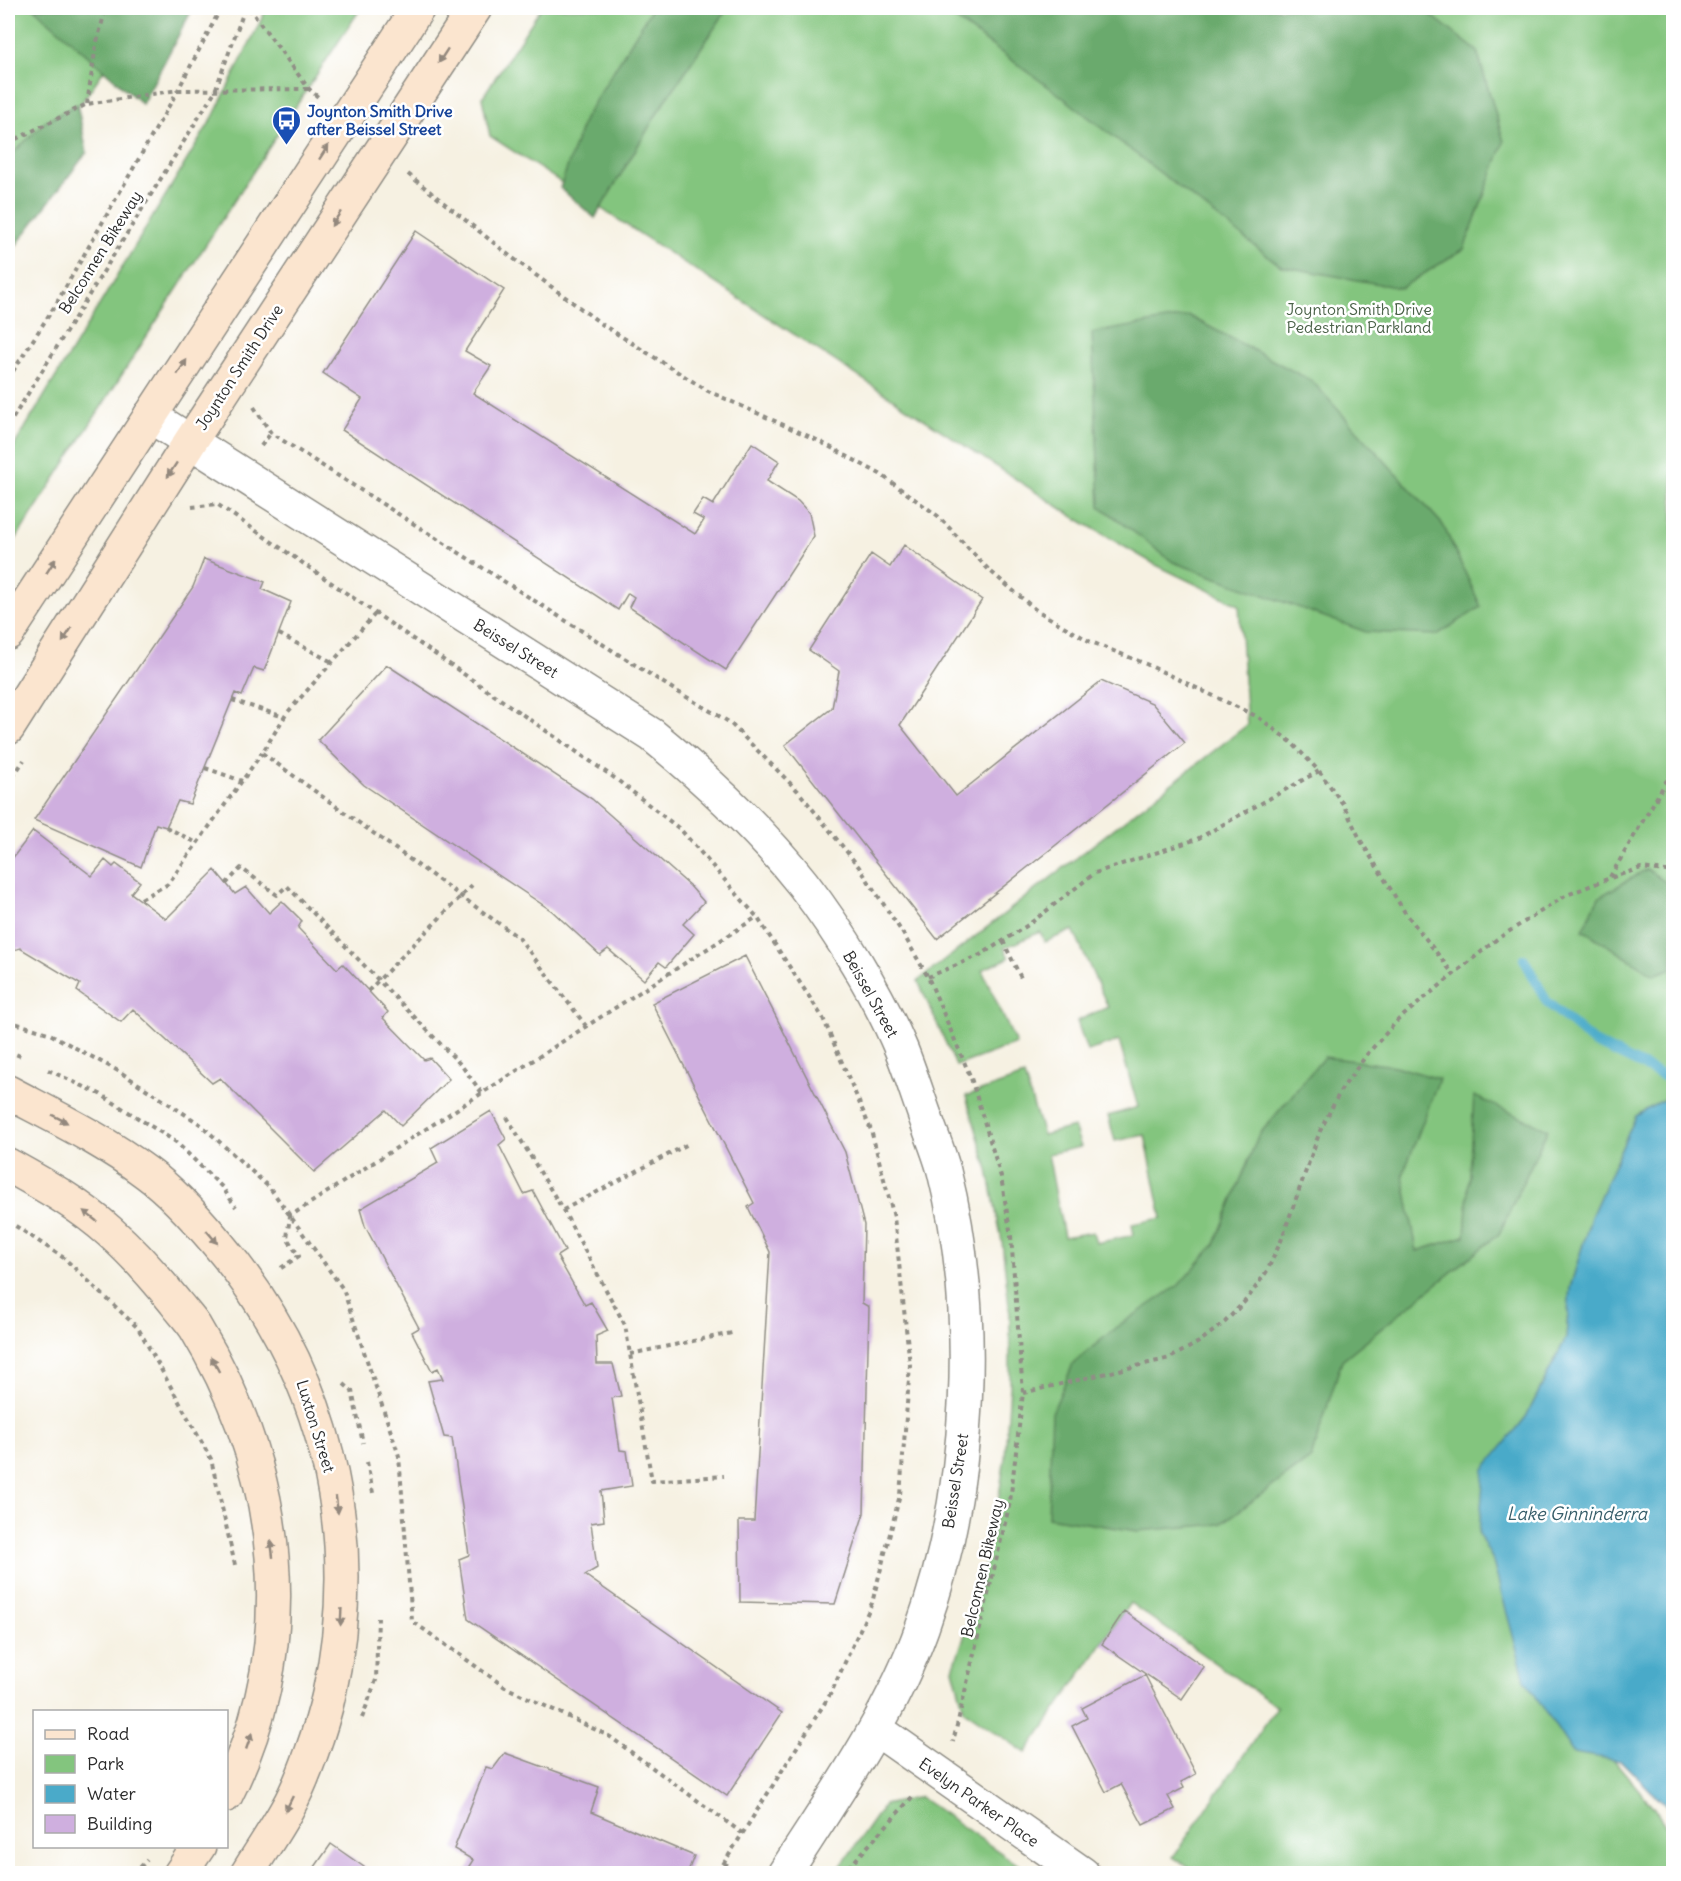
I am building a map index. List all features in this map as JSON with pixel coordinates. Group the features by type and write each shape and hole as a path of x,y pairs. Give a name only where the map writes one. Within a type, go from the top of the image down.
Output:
{"main road":[{"path":"8,633 418,8"},
{"name":"Joynton Smith Drive","path":"8,728 190,442 475,8"},
{"name":"Luxton Street","path":"8,1092 91,1135 148,1174 195,1217 240,1269 276,1325 304,1380 325,1444 338,1502 341,1559 341,1620 329,1695 311,1753 288,1807 247,1874"},
{"path":"8,1165 64,1196 110,1231 152,1274 194,1325 228,1389 251,1448 268,1512 275,1576 272,1649 260,1712 240,1768 228,1791"},
{"path":"180,1874 198,1848"}],"street":[{"name":"Beissel Street","path":"150,416 652,735 697,771 760,832 804,885 839,936 872,992 901,1049 943,1170 960,1259 966,1332 964,1420 954,1502 940,1566 922,1628 876,1730 784,1874"},
{"name":"Evelyn Parker Place","path":"876,1730 1083,1874"}],"path":[{"path":"87,104 96,45 106,8"},
{"path":"8,379 56,304 178,90 221,8"},
{"name":"Belconnen Bikeway","path":"8,143 87,104 178,90 309,89 247,8"},
{"name":"Belconnen Bikeway","path":"8,426 215,91 247,8"},
{"path":"405,171 510,256 603,325 708,391 817,440 880,474 938,516 989,570 1036,610 1089,641 1146,664 1258,717 1291,742 1319,771 1343,804 1361,841 1404,911 1454,975 1497,939 1567,896 1641,868 1674,872"},
{"path":"217,504 616,779 681,830 757,917 823,1018 871,1130 894,1217 910,1365 900,1495 872,1603 827,1701 717,1874"},
{"path":"141,899 168,884 262,753 284,717 375,614"},
{"path":"279,634 332,662"},
{"path":"232,700 284,717"},
{"path":"262,753 519,938 586,1026"},
{"path":"205,768 242,781"},
{"path":"1610,878 1674,768"},
{"path":"928,977 980,955 1003,941 1028,925 1095,873 1197,839 1319,771"},
{"path":"166,827 197,843"},
{"path":"226,884 241,868 277,895 287,886 461,1065 482,1093"},
{"path":"368,991 475,882"},
{"path":"281,1268 298,1256 287,1238 290,1216 757,917"},
{"path":"1003,941 1021,978"},
{"name":"Belconnen Bikeway","path":"952,1747 1010,1502 1023,1392 1170,1358 1199,1342 1225,1322 1248,1298 1267,1271 1281,1241 1320,1131 1341,1090 1368,1053 1399,1019 1454,975"},
{"path":"8,1021 48,1033 120,1072 200,1124 270,1188 343,1289 399,1456 412,1621 505,1687 609,1736 742,1833"},
{"path":"507,1117 563,1210 625,1325 652,1481 724,1476"},
{"path":"563,1210 690,1143"},
{"path":"8,1221 64,1258 138,1328 211,1459 237,1575"},
{"path":"629,1354 732,1333"},
{"path":"843,1874 914,1795"},
{"path":"724,1863 741,1874"}],"green space":[{"path":"8,8 147,8 8,209"},
{"path":"34,8 193,8 142,104"},
{"path":"267,8 361,8 8,551 8,456 213,117"},
{"name":"Joynton Smith Drive Pedestrian Parkland","path":"541,8 1673,8 1673,1094 1636,1116 1591,1217 1570,1288 1566,1338 1526,1417 1485,1469 1479,1534 1492,1558 1499,1584 1605,1749 1654,1808 1669,1831 1671,1842 1668,1873 1197,1873 1173,1857 1277,1707 1130,1603 1026,1753 964,1710 953,1669 978,1596 994,1528 1005,1457 1010,1386 1010,1315 1002,1242 988,1170 966,1096 1024,1076 1043,1135 1074,1127 1081,1147 1048,1154 1064,1237 1093,1232 1096,1243 1134,1235 1132,1224 1162,1218 1145,1135 1115,1141 1108,1116 1138,1107 1119,1041 1087,1051 1077,1021 1108,1007 1073,930 1045,942 1040,932 1004,948 1009,958 982,970 1016,1044 956,1066 918,981 1247,725 1239,605 1156,565 1077,519 490,136 482,98"},
{"path":"652,8 728,8 658,112 595,218 560,188 584,119"},
{"path":"940,8 1422,8 1477,51 1504,142 1464,249 1401,288 1281,266 1057,93"},
{"path":"77,104 87,152 8,256 8,158 45,122"},
{"path":"1189,316 1312,381 1443,525 1481,607 1437,635 1366,632 1173,562 1100,506 1092,333"},
{"path":"1647,869 1671,886 1673,881 1673,968 1654,975 1583,930 1599,897"},
{"path":"1324,1057 1395,1066 1439,1079 1403,1175 1417,1251 1465,1236 1474,1096 1548,1129 1499,1234 1342,1360 1311,1458 1221,1524 1137,1531 1048,1517 1052,1413 1073,1364 1115,1328 1179,1285 1215,1244 1258,1136"},
{"path":"920,1797 1030,1873 836,1873 884,1805"}],"water":[{"name":"Lake Ginninderra","path":"1673,1094 1673,1834 1667,1807 1621,1761 1573,1753 1525,1680 1492,1558 1479,1534 1484,1469 1526,1417 1566,1338 1570,1288 1591,1217 1636,1116"}],"building":[{"path":"416,231 504,290 465,351 491,366 473,393 695,534 704,520 693,514 703,499 713,505 752,443 779,461 767,481 798,501 809,513 814,536 726,670 629,607 634,597 628,593 618,610 342,430 362,399 323,373"},
{"path":"904,545 982,600 900,725 956,796 1101,681 1152,703 1185,743 937,939 785,745 832,708 839,671 809,650 871,554 890,567"},
{"path":"204,559 265,582 262,589 291,602 264,671 254,668 242,696 235,693 190,804 178,801 166,827 156,824 141,867 34,820 193,587"},
{"path":"387,665 592,799 690,886 704,902 683,924 694,934 666,967 659,962 644,980 608,949 600,955 552,911 364,785 318,740"},
{"path":"33,831 92,876 105,860 113,867 116,864 140,882 131,893 166,919 215,870 235,894 246,887 269,913 282,901 302,921 298,928 337,969 343,964 388,1012 383,1018 424,1060 430,1058 449,1079 401,1126 386,1110 314,1172 220,1078 212,1083 133,1009 121,1022 77,991 80,984 20,948 11,951 8,948 8,864"},
{"path":"745,956 845,1152 864,1225 862,1303 869,1307 864,1513 835,1604 740,1602 739,1521 754,1521 770,1252 748,1207 754,1203 652,1003"},
{"path":"491,1111 506,1139 499,1145 524,1194 533,1191 565,1251 557,1256 585,1305 591,1302 608,1331 596,1336 597,1364 613,1364 621,1396 612,1398 620,1450 627,1451 632,1486 601,1491 604,1521 591,1523 597,1568 585,1575 782,1713 727,1796 468,1619 459,1559 469,1555 452,1438 444,1437 428,1381 443,1379 438,1368 432,1371 412,1332 419,1328 365,1226 360,1209 438,1163 431,1148"},
{"path":"1124,1611 1204,1667 1182,1699 1102,1644"},
{"path":"1145,1675 1196,1774 1181,1782 1184,1788 1168,1796 1175,1809 1143,1825 1121,1784 1106,1792 1072,1726 1087,1718 1082,1708"},
{"path":"505,1753 599,1787 591,1812 694,1856 687,1874 464,1874 473,1860 454,1849 486,1767 493,1769"},
{"path":"331,1844 374,1874 310,1874"}],"waterway":[{"path":"1524,959 1547,1002 1593,1042 1674,1081"}],"place":[{"name":"Joynton Smith Drive after Beissel Street","path":"286,146"}]}
